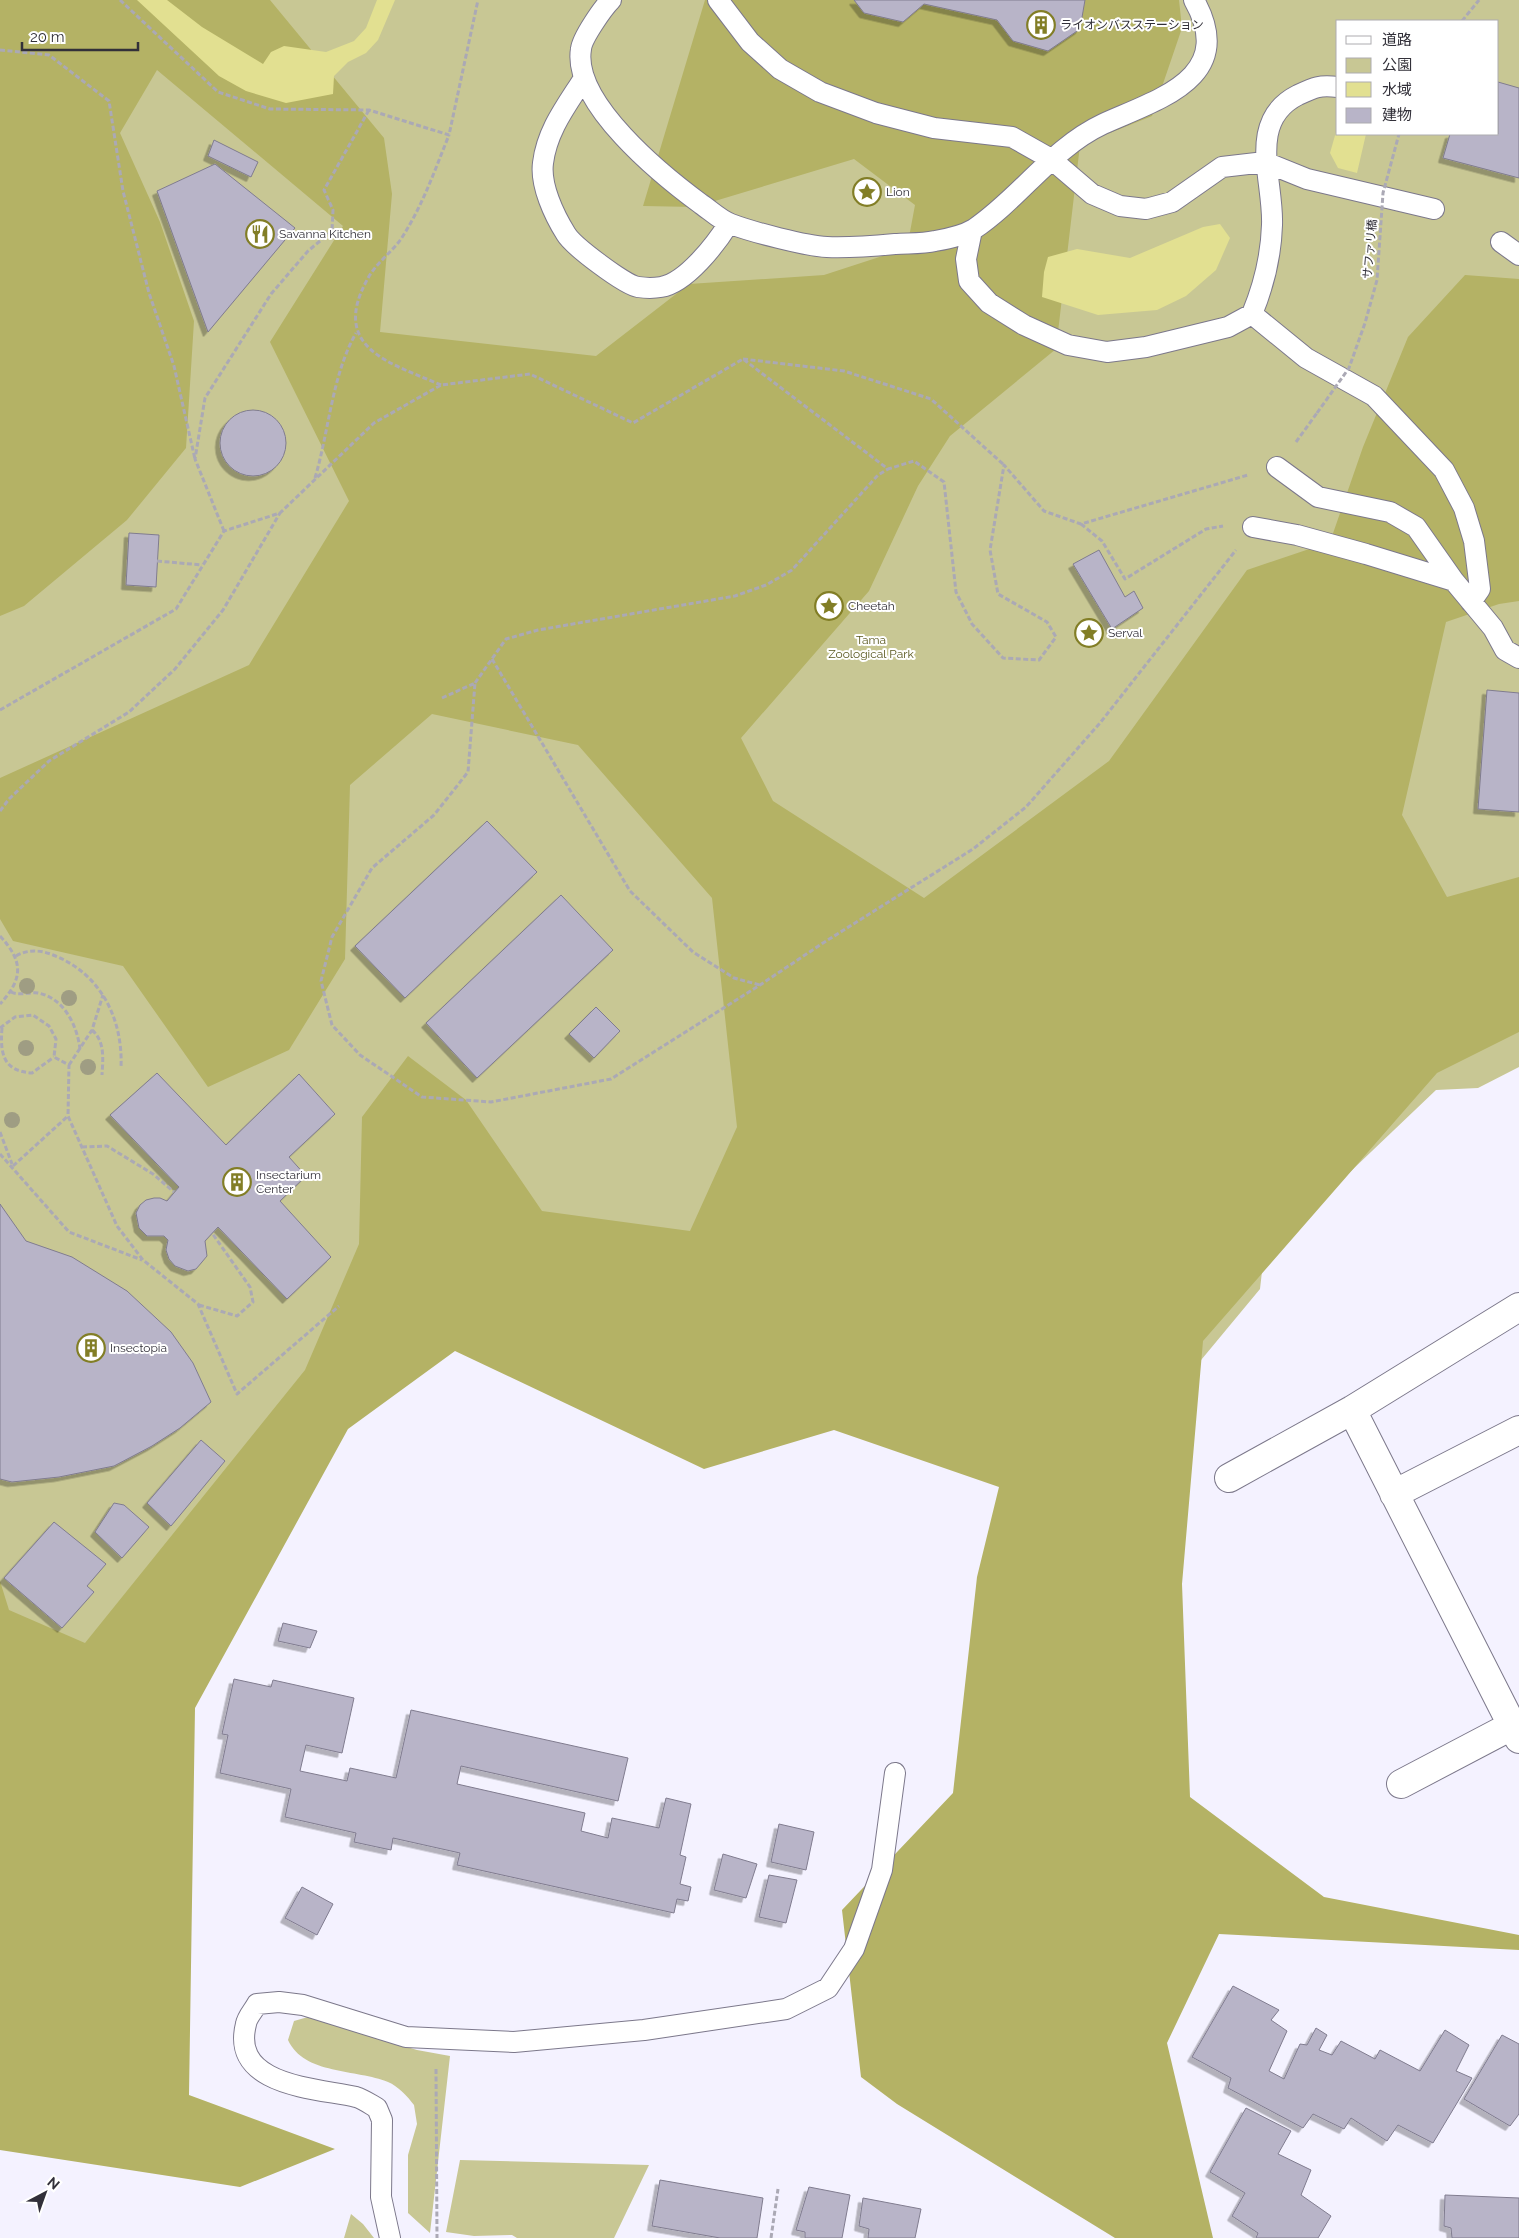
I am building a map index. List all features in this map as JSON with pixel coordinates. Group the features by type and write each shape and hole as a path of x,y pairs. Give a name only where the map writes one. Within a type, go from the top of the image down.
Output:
{"street":[{"path":"1229,1478 1352,1410 1519,1307"},
{"path":"1352,1410 1516,1729 1401,1784"},
{"path":"1394,1494 1519,1430"}],"lane":[{"path":"611,0 602,9 580,49 584,78 611,124 637,152 675,185 729,223 825,247 935,242 972,230 1051,159 1101,125 1139,110 1173,92 1194,76 1207,50 1202,15 1194,0"},
{"path":"718,0 750,42 780,69 820,92 876,113 934,128 1012,137 1051,159 1092,194 1120,206 1146,208 1172,202 1222,167 1265,162 1307,179 1434,209"},
{"path":"584,78 550,131 542,164 548,201 566,236 596,262 637,287 663,287 689,272 718,242 729,223"},
{"path":"972,230 966,259 969,281 989,303 1024,325 1068,345 1107,352 1146,347 1228,327 1252,314 1264,286 1270,258 1272,222 1265,162 1268,130 1285,102 1319,85 1336,87"},
{"path":"1501,242 1519,255"},
{"path":"1252,314 1306,358 1374,396 1444,470 1464,508 1474,540 1480,589 1471,602"},
{"path":"1277,467 1318,497 1390,512 1416,527 1454,581 1492,628 1505,650 1519,658"},
{"path":"1253,527 1297,535 1454,581"},
{"path":"390,2238 381,2197 382,2120 377,2108 358,2098 278,2082 258,2068 245,2050 246,2024 257,2004 279,2002 303,2005 406,2037 514,2042 644,2030 786,2009 828,1988 854,1949 882,1870 895,1773"}],"path":[{"path":"120,0 218,92 270,109 369,110 449,135"},
{"path":"314,480 324,448 339,373 356,333 354,307 367,278 399,242 421,208 449,135 478,0"},
{"path":"1463,20 1479,0"},
{"path":"0,50 49,55 109,101 123,191 148,293 174,366 195,459 224,531"},
{"path":"195,459 205,398 271,294 308,251 332,231 333,210 324,190 369,110"},
{"name":"サファリ橋","path":"1277,467 1348,368 1365,322 1377,280 1383,193 1399,135"},
{"path":"356,333 382,360 441,385"},
{"path":"742,359 888,469"},
{"path":"0,811 9,799 49,761 129,712 175,669 223,610 280,513 314,480 374,423 441,385 530,374 633,423 742,359 844,371 931,399 1004,465 1044,512 1081,524 1102,541 1125,579 1206,529 1233,525 1253,527"},
{"path":"442,698 475,683 506,638 538,630 735,596 766,585 792,570 878,475 888,469 914,461 944,482 956,592 972,624 1004,658 1039,660 1056,637 1047,622 998,594 990,550 1004,465"},
{"path":"1081,524 1277,467"},
{"path":"0,710 176,609 224,531 280,513"},
{"path":"475,683 468,772 434,815 372,868 332,937 321,981 332,1025 360,1055 422,1097 491,1102 611,1079 760,985 822,943 973,850 1026,807 1100,723 1253,527"},
{"path":"157,561 202,565"},
{"path":"492,659 630,890 693,952 734,978 760,985"},
{"path":"0,936 16,956 18,968 11,992 0,1004"},
{"path":"16,956 23,952 44,951 59,957 83,971 103,995 113,1013 118,1028 121,1067"},
{"path":"11,992 15,994 38,993 50,997 60,1004 73,1024 80,1049"},
{"path":"103,995 92,1030 69,1065 68,1116 117,1226 143,1260 198,1304 237,1316 253,1302 250,1287 212,1233"},
{"path":"33,1015 49,1026 56,1040 54,1057 32,1074 20,1073 9,1066 3,1058 0,1042 1,1028 15,1017 33,1015"},
{"path":"92,1030 98,1036 102,1045 102,1075"},
{"path":"54,1057 69,1065"},
{"path":"13,1166 68,1116"},
{"path":"0,1132 13,1166"},
{"path":"82,1147 107,1146 153,1174 174,1192"},
{"path":"0,1154 13,1166 70,1232 143,1260"},
{"path":"198,1304 237,1394 340,1306"},
{"path":"436,2037 437,2238"},
{"path":"771,2238 778,2189"}],"green space":[{"name":"Tama Zoological Park","path":"0,0 1519,0 1519,1067 1478,1088 1436,1090 1264,1254 1260,1289 1104,1477 442,1190 0,1925"},
{"path":"308,2017 417,2050 450,2056 430,2233 408,2213 408,2155 417,2124 414,2105 406,2095 388,2082 332,2069 306,2060 288,2040 294,2021"},
{"path":"460,2160 649,2165 614,2238 517,2238 512,2235 474,2236 446,2232"},
{"path":"351,2214 363,2224 374,2238 344,2238"}],"shaded area":[{"path":"0,0 270,0 384,138 392,194 380,332 596,356 689,284 824,275 907,248 915,205 854,159 695,207 643,206 705,0 1179,0 1182,28 1152,116 1080,145 1056,349 950,436 918,486 869,591 741,738 773,801 924,898 1109,761 1247,570 1330,542 1363,447 1408,337 1465,275 1519,279 1519,601 1499,604 1446,622 1402,815 1447,897 1519,877 1519,1032 1437,1073 1203,1341 1182,1584 1190,1797 1324,1897 1519,1935 1519,1950 1219,1934 1167,2043 1213,2238 1115,2238 897,2104 861,2077 842,1910 953,1793 977,1577 999,1487 834,1430 704,1469 455,1351 348,1429 195,1708 189,2095 335,2149 240,2187 0,2150 0,1581 9,1610 85,1643 305,1370 359,1244 362,1117 408,1056 466,1100 542,1211 690,1231 737,1127 712,898 578,745 432,714 350,785 345,959 289,1050 208,1087 123,966 13,941 0,919 0,778 249,665 349,501 270,342 343,226 157,70 120,133 160,222 194,321 186,448 127,520 24,606 0,616"}],"water":[{"path":"137,0 167,0 202,27 263,64 271,52 284,46 326,52 354,41 366,28 377,0 395,0 378,40 366,53 348,62 334,76 333,94 286,103 246,91 219,76"},
{"path":"1336,132 1336,135 1366,135 1357,173 1338,168 1330,153"},
{"path":"1220,224 1230,238 1216,270 1186,296 1157,310 1098,315 1042,297 1044,272 1048,257 1077,249 1130,258 1203,227"}],"building":[{"name":"ライオンバスステーション","path":"854,0 1085,0 1080,29 1048,51 1013,41 997,20 924,4 903,22 864,13"},
{"path":"1499,82 1519,88 1519,178 1443,158 1450,135 1499,135"},
{"path":"214,140 258,162 251,177 208,156"},
{"path":"215,164 295,228 208,332 157,191"},
{"path":"253,410 266,413 276,420 283,430 286,443 283,456 276,466 266,473 253,476 240,473 230,466 223,456 220,443 223,430 230,420 240,413"},
{"path":"129,533 159,535 156,587 126,585"},
{"path":"1099,550 1125,597 1134,591 1143,608 1112,629 1073,564"},
{"path":"1487,690 1519,693 1519,812 1478,809"},
{"path":"487,821 537,872 405,998 355,946"},
{"path":"561,895 613,950 477,1078 426,1023"},
{"path":"596,1007 620,1031 594,1058 569,1034"},
{"name":"Insectarium Center","path":"157,1073 226,1145 299,1074 335,1114 289,1157 306,1176 280,1201 331,1257 287,1299 218,1227 205,1241 207,1256 196,1269 188,1271 175,1266 169,1259 166,1250 168,1240 164,1236 147,1236 139,1228 136,1213 140,1205 146,1200 154,1198 167,1201 179,1187 110,1115"},
{"name":"Insectopia","path":"0,1204 26,1241 72,1257 127,1291 171,1332 193,1363 211,1402 180,1428 152,1446 114,1466 59,1477 12,1482 0,1479"},
{"path":"201,1440 225,1461 171,1526 147,1503"},
{"path":"114,1503 124,1505 149,1527 122,1558 95,1532"},
{"path":"54,1522 106,1564 87,1586 94,1592 62,1628 4,1578"},
{"path":"283,1623 317,1631 310,1648 278,1641"},
{"path":"234,1679 271,1687 273,1680 354,1698 342,1753 306,1745 300,1771 347,1781 350,1768 396,1778 411,1710 628,1758 618,1801 461,1766 457,1784 585,1813 581,1831 608,1838 612,1818 659,1828 666,1798 691,1804 680,1855 686,1857 680,1884 691,1887 688,1901 677,1899 674,1913 457,1865 460,1853 393,1838 391,1850 354,1842 356,1833 285,1817 291,1789 220,1773 228,1735 222,1734"},
{"path":"779,1824 814,1832 806,1870 771,1862"},
{"path":"723,1854 757,1864 746,1898 714,1890"},
{"path":"769,1875 797,1880 786,1923 759,1917"},
{"path":"302,1887 333,1904 317,1935 285,1918"},
{"path":"1233,1986 1279,2010 1271,2020 1287,2031 1269,2071 1284,2079 1300,2044 1307,2045 1316,2028 1327,2035 1319,2050 1332,2055 1341,2041 1375,2059 1380,2050 1420,2071 1445,2030 1469,2045 1456,2071 1472,2078 1433,2143 1398,2125 1387,2141 1351,2118 1344,2129 1313,2114 1303,2128 1228,2088 1231,2078 1192,2057"},
{"path":"1502,2035 1519,2044 1519,2114 1510,2126 1464,2099"},
{"path":"1246,2108 1291,2131 1278,2154 1311,2170 1301,2195 1331,2216 1318,2238 1256,2238 1258,2233 1232,2216 1245,2193 1210,2172"},
{"path":"660,2180 763,2198 757,2238 720,2238 652,2226"},
{"path":"809,2187 850,2195 842,2238 805,2238 805,2232 796,2230"},
{"path":"1445,2195 1519,2198 1519,2238 1452,2238 1451,2228 1444,2226"},
{"path":"863,2198 921,2209 915,2238 868,2238 869,2229 859,2226"}],"place":[{"name":"ライオンバスステーション","path":"1041,25"},
{"name":"Lion","path":"867,192"},
{"name":"Savanna Kitchen","path":"260,234"},
{"name":"Cheetah","path":"829,606"},
{"name":"Serval","path":"1089,633"},
{"name":"Insectarium Center","path":"237,1182"},
{"name":"Insectopia","path":"91,1348"}]}
